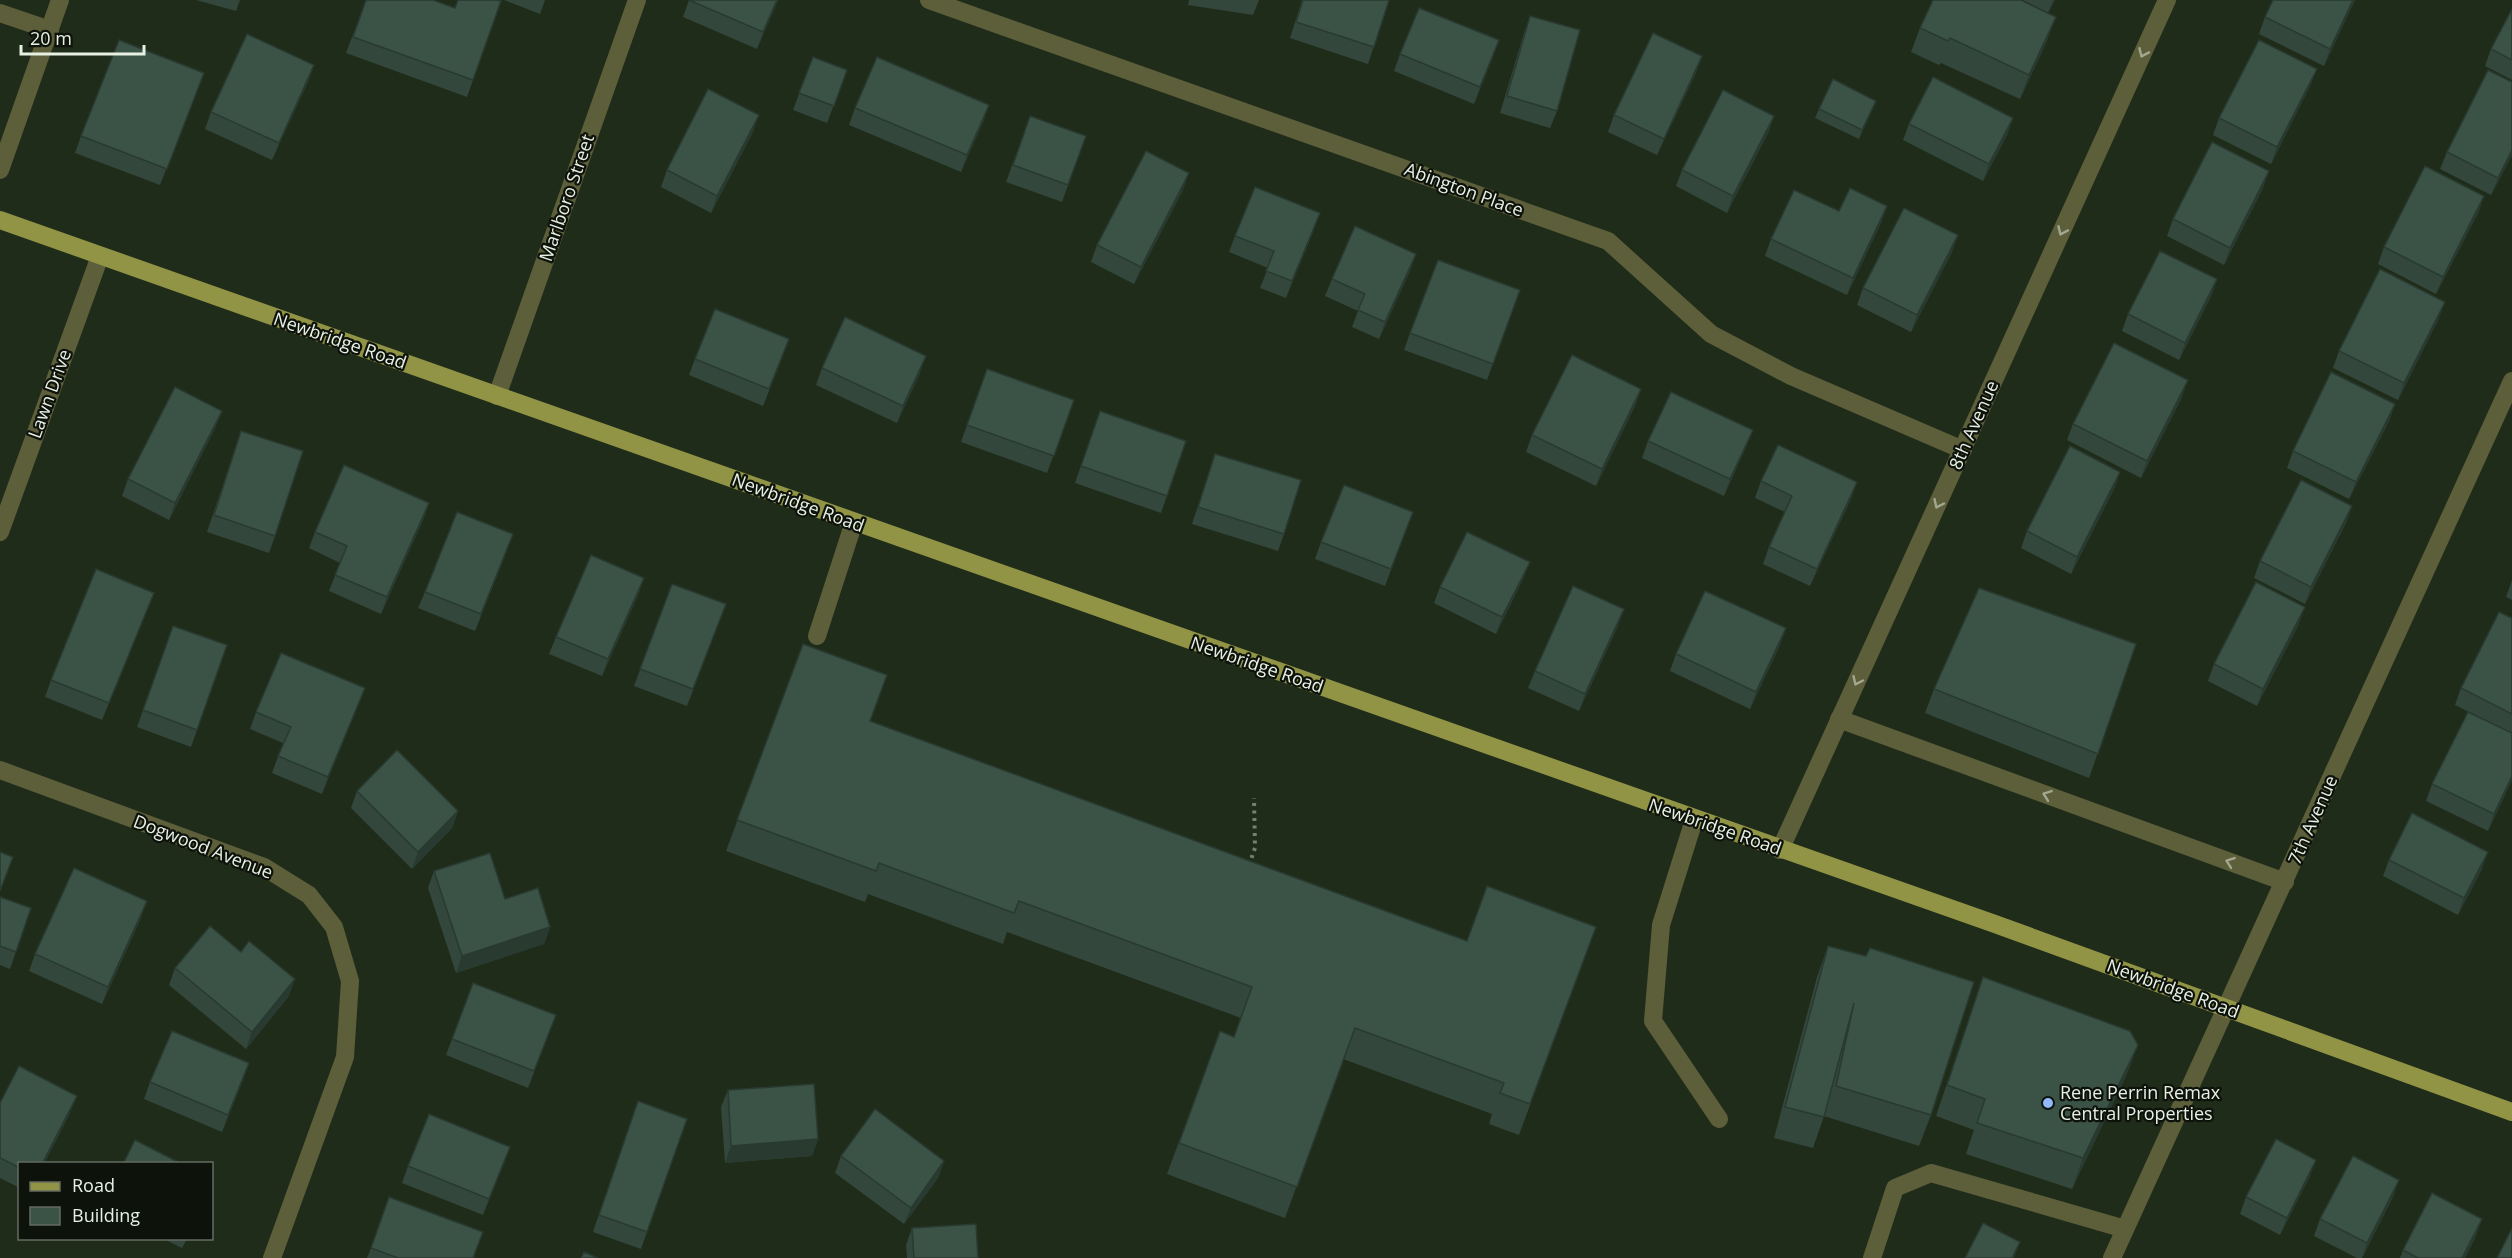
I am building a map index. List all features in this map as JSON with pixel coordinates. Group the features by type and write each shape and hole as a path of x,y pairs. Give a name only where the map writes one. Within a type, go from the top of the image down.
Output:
{"main road":[{"name":"Newbridge Road","path":"0,220 2512,1112"}],"street":[{"path":"0,170 60,0"},
{"name":"Marlboro Street","path":"497,396 637,0"},
{"name":"Abington Place","path":"929,0 1608,241 1711,334 1791,376 1963,450"},
{"name":"8th Avenue","path":"1779,850 2167,0"},
{"path":"0,12 50,30"},
{"name":"Lawn Drive","path":"0,532 100,256"},
{"name":"7th Avenue","path":"2112,1258 2512,381"},
{"path":"817,636 854,522"},
{"path":"1839,718 2285,882"},
{"name":"Dogwood Avenue","path":"0,770 264,867 309,895 334,927 350,981 345,1057 272,1258"},
{"path":"1694,820 1661,925 1653,1021 1719,1119"},
{"path":"1872,1258 1895,1188 1931,1173 2125,1229"}],"path":[{"path":"1248,868 1254,848 1254,798"}],"building":[{"path":"366,0 433,0 455,8 458,0 501,1 473,80 353,37"},
{"path":"689,0 777,0 763,32"},
{"path":"1303,0 1389,0 1374,47 1296,22"},
{"path":"1933,0 2021,0 2056,17 2029,75 1950,38 1948,41 1920,28"},
{"path":"2273,0 2353,0 2330,49 2265,17"},
{"path":"1419,8 1499,40 1480,87 1400,54"},
{"path":"2512,9 2512,60 2491,49"},
{"path":"1530,16 1580,30 1557,111 1507,96"},
{"path":"1653,33 1702,56 1664,139 1614,115"},
{"path":"247,34 314,65 279,143 211,112"},
{"path":"119,40 204,73 167,169 81,136"},
{"path":"2259,40 2317,69 2277,147 2219,118"},
{"path":"813,57 847,70 834,106 799,93"},
{"path":"877,57 989,105 967,155 855,108"},
{"path":"2488,70 2512,82 2512,150 2498,178 2447,152"},
{"path":"1933,77 2013,118 1989,164 1909,124"},
{"path":"1833,79 1876,101 1862,130 1819,109"},
{"path":"708,89 759,115 717,196 667,170"},
{"path":"1723,90 1774,116 1733,196 1682,170"},
{"path":"1030,116 1086,136 1068,185 1013,165"},
{"path":"2212,142 2269,171 2230,248 2173,219"},
{"path":"1146,151 1189,173 1141,267 1097,245"},
{"path":"2425,166 2484,196 2443,277 2384,247"},
{"path":"1255,187 1320,213 1292,281 1266,271 1274,251 1235,236"},
{"path":"1850,188 1887,206 1853,278 1771,239 1794,190 1839,211"},
{"path":"1904,208 1958,235 1917,315 1863,288"},
{"path":"1355,226 1416,254 1385,322 1358,310 1365,294 1332,279"},
{"path":"2160,251 2217,279 2185,343 2128,314"},
{"path":"1438,260 1520,290 1493,364 1410,333"},
{"path":"2380,269 2445,302 2404,383 2339,351"},
{"path":"715,309 789,339 769,389 695,359"},
{"path":"845,317 926,356 903,406 822,368"},
{"path":"2114,343 2188,380 2147,461 2073,424"},
{"path":"1572,355 1641,389 1602,469 1532,435"},
{"path":"987,369 1074,400 1054,456 967,425"},
{"path":"2331,372 2395,404 2356,482 2293,451"},
{"path":"175,387 222,411 175,503 128,479"},
{"path":"1671,392 1753,430 1730,479 1648,441"},
{"path":"1100,411 1186,441 1167,496 1081,466"},
{"path":"241,431 303,451 275,536 214,515"},
{"path":"1778,445 1857,482 1817,569 1769,547 1792,496 1761,481"},
{"path":"2070,446 2120,472 2077,557 2027,531"},
{"path":"1215,454 1301,480 1284,534 1198,507"},
{"path":"344,465 429,503 387,597 335,575 347,546 315,532"},
{"path":"2301,480 2352,506 2311,587 2260,561"},
{"path":"1344,485 1413,512 1391,569 1321,542"},
{"path":"457,512 513,534 481,614 425,592"},
{"path":"1467,532 1530,562 1502,617 1440,587"},
{"path":"591,555 644,578 608,659 556,637"},
{"path":"96,569 154,593 109,703 51,680"},
{"path":"2256,582 2305,607 2263,689 2214,664"},
{"path":"672,584 726,604 693,689 640,669"},
{"path":"1573,586 1624,609 1585,694 1535,671"},
{"path":"1979,588 2136,644 2098,754 1934,689"},
{"path":"1705,591 1786,628 1756,692 1676,654"},
{"path":"2499,612 2512,618 2512,714 2461,688"},
{"path":"173,626 227,645 197,730 143,710"},
{"path":"803,644 887,675 870,721 1467,941 1487,886 1596,927 1530,1104 1500,1093 1504,1083 1355,1028 1297,1187 1179,1143 1220,1031 1234,1037 1252,987 1019,901 1014,913 879,863 876,871 737,820"},
{"path":"281,653 365,688 328,777 278,756 291,727 256,712"},
{"path":"2468,712 2512,733 2512,776 2494,814 2432,784"},
{"path":"397,750 458,811 418,852 357,791"},
{"path":"2412,813 2488,852 2464,898 2389,860"},
{"path":"0,852 13,857 0,891"},
{"path":"490,853 505,899 538,888 550,927 462,956 434,871"},
{"path":"74,868 147,901 108,987 35,954"},
{"path":"0,897 31,908 16,952 0,946"},
{"path":"210,926 241,952 249,941 295,979 252,1032 175,968"},
{"path":"1828,946 1866,956 1870,948 1974,982 1931,1115 1836,1086 1854,1003 1824,1117 1785,1107"},
{"path":"1983,977 2130,1031 2138,1045 2083,1158 1977,1123 1985,1099 1947,1085"},
{"path":"473,983 556,1015 534,1071 452,1039"},
{"path":"172,1031 249,1063 228,1115 150,1082"},
{"path":"19,1066 77,1096 43,1162 18,1162 18,1167 0,1158 0,1103"},
{"path":"814,1084 818,1139 731,1146 728,1090"},
{"path":"638,1101 687,1119 647,1232 599,1215"},
{"path":"875,1109 944,1161 911,1208 841,1156"},
{"path":"429,1114 510,1147 489,1199 408,1166"},
{"path":"2276,1139 2316,1160 2287,1218 2246,1197"},
{"path":"135,1140 178,1162 124,1162"},
{"path":"2353,1156 2399,1180 2367,1243 2320,1219"},
{"path":"2432,1193 2482,1219 2462,1258 2418,1258 2403,1250"},
{"path":"389,1197 483,1232 473,1258 398,1258 371,1248"},
{"path":"1983,1223 2020,1242 2012,1258 1965,1258"},
{"path":"976,1224 978,1258 914,1258 912,1228"},
{"path":"2512,1228 2512,1258 2497,1258"},
{"path":"584,1252 598,1258 581,1258"}],"place":[{"name":"Rene Perrin Remax Central Properties","path":"2048,1103"}]}
